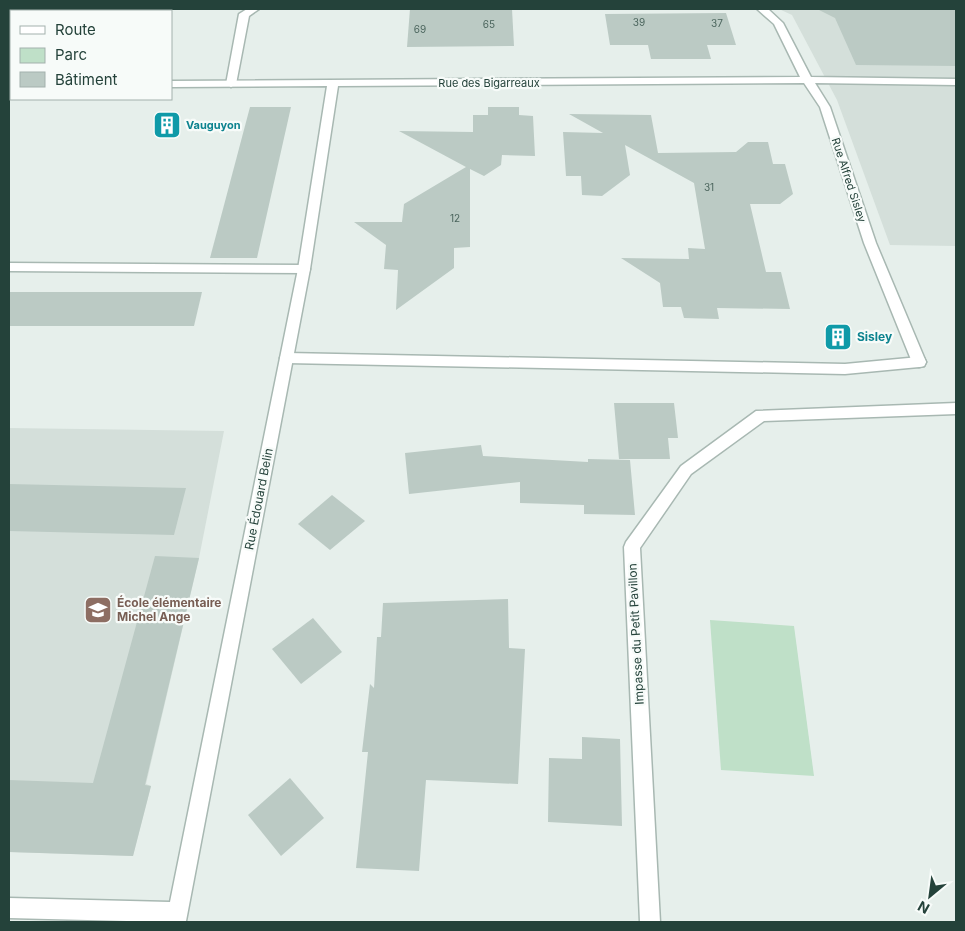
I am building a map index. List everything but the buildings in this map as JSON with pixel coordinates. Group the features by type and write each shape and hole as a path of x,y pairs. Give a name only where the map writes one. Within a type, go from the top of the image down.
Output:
{"street":[{"path":"232,84 244,14 254,9"},
{"name":"Rue Alfred Sisley","path":"287,358 845,370 919,362 870,243 825,107 807,80 778,24 762,9"},
{"name":"Rue des Bigarreaux","path":"172,84 807,80 956,82"},
{"name":"Rue Édouard Belin","path":"177,917 304,269 333,84"},
{"path":"9,267 304,269"},
{"name":"Impasse du Petit Pavillon","path":"650,922 632,547 686,470 761,416 956,408"},
{"path":"9,908 177,917"}],"shaded area":[{"path":"779,9 956,9 956,246 890,245 837,100 792,15"},
{"name":"École élémentaire Michel Ange","path":"9,428 224,431 199,558 146,784 151,786 133,856 9,852"}],"green space":[{"path":"710,620 794,626 814,776 721,770"}],"place":[{"name":"Vauguyon","path":"167,125"},
{"name":"Sisley","path":"838,337"},
{"name":"École élémentaire Michel Ange","path":"98,610"}]}
